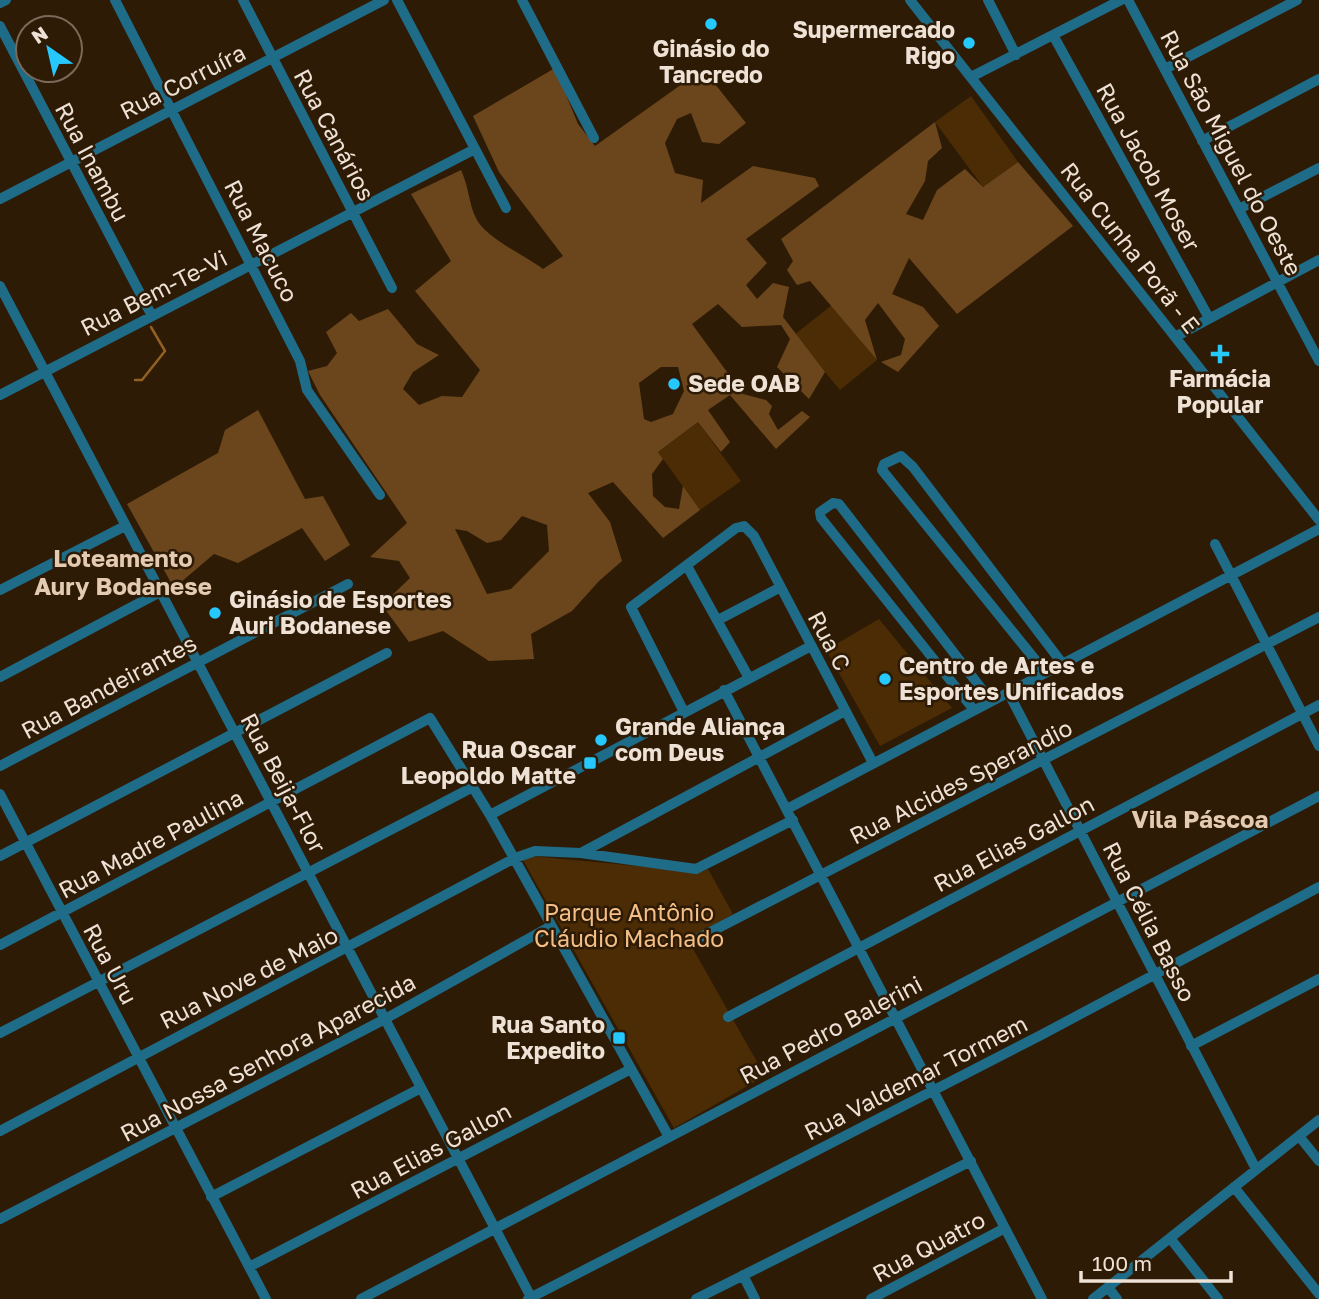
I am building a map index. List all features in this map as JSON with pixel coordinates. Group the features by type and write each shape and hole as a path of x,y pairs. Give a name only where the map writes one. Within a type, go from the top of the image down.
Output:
{"street":[{"path":"0,3 6,0"},
{"name":"Rua Macuco","path":"115,0 300,361 307,390 380,495"},
{"name":"Rua Canários","path":"243,0 392,288"},
{"name":"Rua Corruíra","path":"0,199 384,0"},
{"path":"397,0 506,208"},
{"path":"522,0 594,138"},
{"name":"Rua Cunha Porã - E","path":"910,0 1319,520"},
{"path":"988,0 1016,55"},
{"path":"971,77 1121,0"},
{"name":"Rua São Miguel do Oeste","path":"1128,0 1318,355"},
{"path":"1165,69 1297,0"},
{"name":"Rua Inambu","path":"0,26 152,316"},
{"name":"Rua Jacob Moser","path":"1053,35 1209,318"},
{"path":"1202,141 1319,79"},
{"name":"Rua Bem-Te-Vi","path":"0,395 475,149"},
{"path":"1239,209 1319,168"},
{"path":"1175,337 1319,260"},
{"name":"Rua Beija-Flor","path":"0,286 530,1298"},
{"path":"1045,672 882,471 884,464 901,456 913,467 1062,663"},
{"path":"974,710 821,518 820,512 827,506 839,504 991,701"},
{"path":"0,590 125,526"},
{"name":"Rua C","path":"687,566 736,528 744,526 754,536 873,763"},
{"path":"787,810 1319,529"},
{"path":"1215,544 1319,746"},
{"path":"684,712 631,607 687,566 749,678"},
{"name":"Rua Bandeirantes","path":"0,766 348,584"},
{"path":"719,620 779,588"},
{"path":"0,677 160,592"},
{"name":"Rua Alcides Sperandio","path":"693,941 1044,762 1319,617"},
{"path":"490,815 811,646"},
{"path":"0,856 387,653"},
{"path":"724,690 1042,1299"},
{"name":"Rua Célia Basso","path":"1008,692 1256,1169"},
{"name":"Rua Elias Gallon","path":"728,1017 1319,705"},
{"path":"581,853 845,711"},
{"name":"Rua Madre Paulina","path":"0,945 430,718 473,787"},
{"path":"0,1033 473,787 515,858 668,1137"},
{"name":"Rua Uru","path":"0,794 266,1299"},
{"name":"Rua Pedro Balerini","path":"361,1299 1319,796"},
{"name":"Rua Nove de Maio","path":"0,1131 515,858 535,851 581,853 696,869 793,820"},
{"name":"Rua Valdemar Tormem","path":"530,1298 1319,887"},
{"name":"Rua Nossa Senhora Aparecida","path":"0,1219 385,1019 551,926"},
{"path":"1191,1046 1319,979"},
{"name":"Rua Elias Gallon","path":"249,1267 631,1069"},
{"path":"211,1197 421,1088"},
{"path":"1093,1299 1319,1120"},
{"path":"1299,1136 1319,1161"},
{"path":"696,1299 971,1161"},
{"path":"1234,1187 1319,1294"},
{"name":"Rua Quatro","path":"871,1299 1005,1228"},
{"path":"1170,1238 1218,1299"},
{"path":"743,1275 755,1299"},
{"path":"1108,1287 1117,1299"}],"green space":[{"path":"971,96 1018,162 983,187 935,122"},
{"path":"832,305 877,360 840,390 794,335"},
{"path":"698,422 741,481 700,510 658,452"},
{"name":"Centro de Artes e Esportes Unificados","path":"879,619 952,708 880,746 826,650"},
{"name":"Parque Antônio Cláudio Machado","path":"530,856 702,872 708,869 733,914 688,940 765,1076 674,1128 523,860"}],"shaded area":[{"path":"555,68 578,124 595,146 703,69 746,123 719,144 702,142 691,113 677,119 665,143 675,173 703,180 701,203 753,166 815,178 819,186 746,239 767,263 746,285 757,299 773,283 789,287 783,317 825,372 809,399 777,367 790,339 781,325 742,327 718,304 692,324 743,394 766,400 772,406 769,414 778,430 802,411 810,417 776,449 730,395 708,410 730,442 721,452 698,422 658,452 663,459 652,474 653,496 665,507 679,509 683,486 700,510 663,538 613,482 588,493 610,522 622,561 599,581 572,611 531,634 534,659 489,661 443,631 409,642 382,605 410,578 399,561 370,557 407,523 320,395 308,371 327,366 337,353 326,332 351,313 359,321 388,309 417,344 439,355 413,372 403,389 419,405 442,396 462,397 480,370 415,291 451,261 411,194 461,170 474,213 487,232 543,269 563,256 499,172 473,116","holes":["661,367 678,367 684,391 673,414 651,422 644,419 639,383","522,516 547,525 549,551 511,589 487,594 455,529 467,531 487,543 501,540"]},
{"path":"935,122 942,148 928,161 925,181 906,214 923,220 937,190 965,169 983,187 1018,162 1073,226 957,314 909,258 892,294 923,307 939,326 898,372 881,362 901,355 905,339 878,303 865,320 877,360 810,281 797,285 787,270 793,261 781,239"},
{"path":"258,410 305,499 323,496 350,545 325,561 302,528 238,563 214,554 174,588 127,504 218,453 225,430"}],"waterway":[{"path":"135,380 142,380 165,351 151,327"}],"place":[{"name":"Ginásio do Tancredo","path":"711,24"},
{"name":"Supermercado Rigo","path":"969,43"},
{"name":"Farmácia Popular","path":"1220,354"},
{"name":"Sede OAB","path":"674,384"},
{"name":"Ginásio de Esportes Auri Bodanese","path":"215,613"},
{"name":"Centro de Artes e Esportes Unificados","path":"885,679"},
{"name":"Grande Aliança com Deus","path":"601,740"},
{"name":"Rua Oscar Leopoldo Matte","path":"590,763"},
{"name":"Rua Santo Expedito","path":"619,1038"}],"district":[{"name":"Loteamento Aury Bodanese","path":"123,573"},
{"name":"Vila Páscoa","path":"1200,820"}]}
